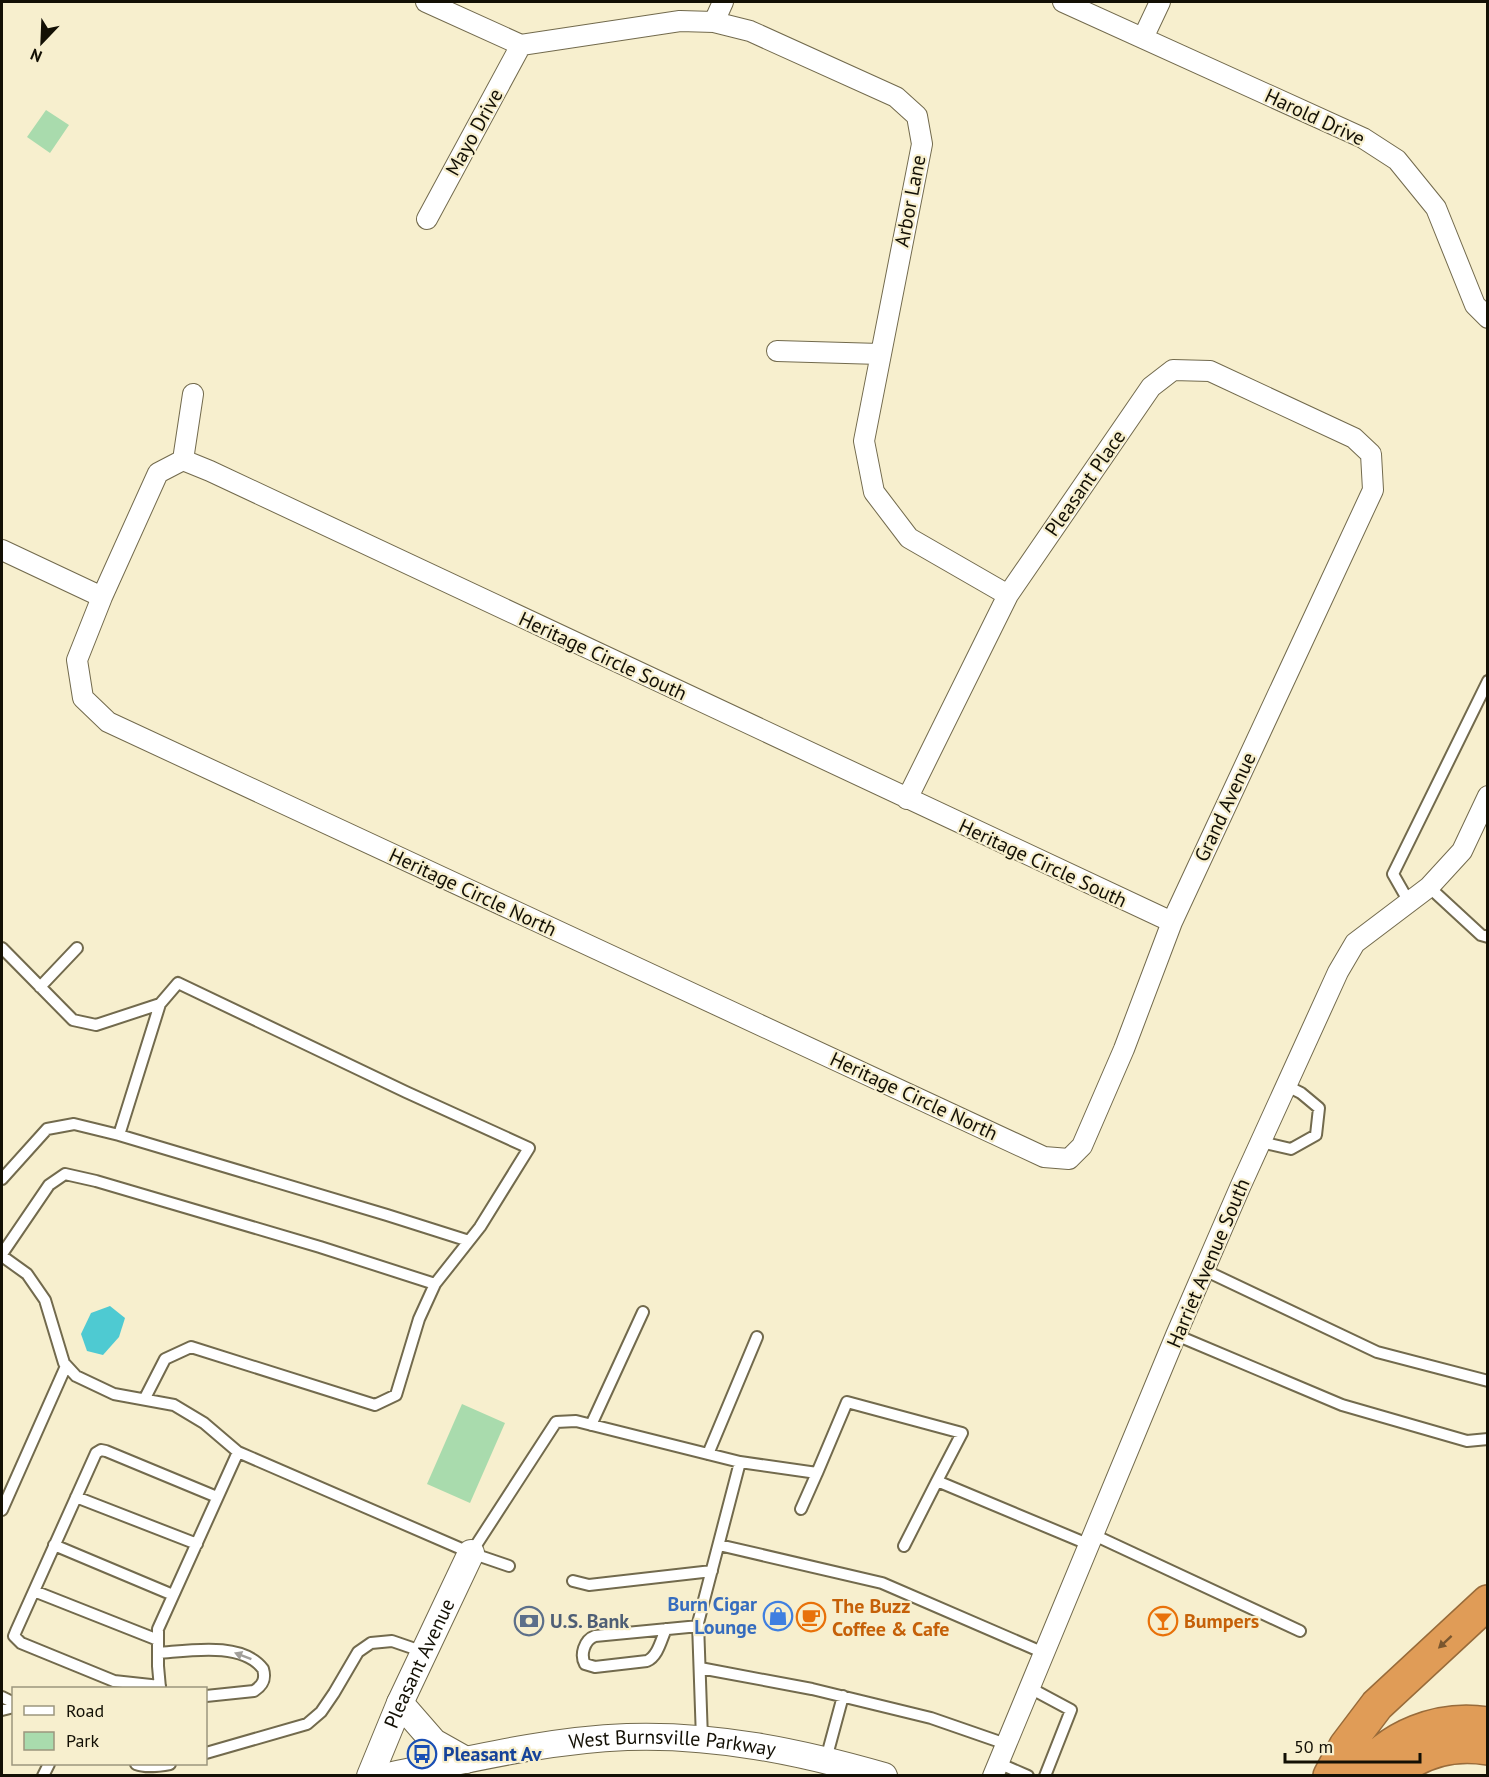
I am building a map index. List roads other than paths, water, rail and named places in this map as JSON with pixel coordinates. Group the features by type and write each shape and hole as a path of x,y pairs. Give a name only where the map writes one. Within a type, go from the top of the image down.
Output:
{"highway":[{"path":"1330,1776 1346,1746 1377,1705 1488,1602"},
{"path":"1360,1776 1380,1752 1416,1732 1438,1725 1488,1724"},
{"path":"1391,1776 1415,1758 1436,1749 1460,1746 1488,1748"}],"street":[{"path":"426,2 521,45"},
{"path":"714,22 723,2"},
{"name":"Harold Drive","path":"1062,2 1363,138 1397,160 1436,208 1475,305 1488,318"},
{"path":"1143,38 1160,2"},
{"name":"Arbor Lane","path":"521,45 680,21 714,22 750,31 897,97 917,116 922,144 864,441 874,492 909,538 1008,595"},
{"name":"Mayo Drive","path":"427,219 521,45"},
{"path":"777,351 880,354"},
{"name":"Pleasant Place","path":"907,799 1008,595 1151,387 1173,370 1210,371 1354,438 1371,454"},
{"path":"2,550 102,597 158,473 183,460 193,394"},
{"name":"Grand Avenue","path":"1069,1159 1083,1146 1124,1049 1172,922 1373,490 1371,454"},
{"name":"Heritage Circle South","path":"183,460 1172,922"},
{"name":"Heritage Circle North","path":"102,597 77,660 83,698 108,722 1044,1157 1069,1159"},
{"name":"Harriet Avenue South","path":"996,1769 1176,1335 1338,972 1355,943 1430,887 1462,851 1488,796"},
{"name":"Pleasant Avenue","path":"370,1776 400,1703 471,1553"},
{"path":"400,1703 434,1742 466,1760"},
{"name":"West Burnsville Parkway","path":"388,1776 568,1742 628,1737 702,1739 762,1746 826,1759 884,1776"}],"lane":[{"path":"1409,902 1394,874 1488,681"},
{"path":"1430,887 1481,935 1488,937"},
{"path":"2,948 73,1020 96,1025 160,1004"},
{"path":"40,987 77,948"},
{"path":"119,1135 160,1004 177,983 529,1148 480,1227 435,1284 419,1318 396,1395 375,1405 191,1347 165,1359 145,1398"},
{"path":"1261,1142 1291,1149 1316,1135 1319,1108 1301,1093 1287,1086"},
{"path":"2,1179 47,1128 74,1124 119,1135 469,1241"},
{"path":"435,1284 309,1243 65,1174 49,1185 2,1255 27,1274 45,1300 64,1364 76,1376 114,1394 145,1398 174,1406 204,1423 238,1452 471,1553 509,1566"},
{"path":"1204,1270 1377,1352 1488,1381"},
{"path":"591,1425 643,1312"},
{"path":"1176,1335 1342,1405 1467,1441 1488,1440"},
{"path":"708,1454 757,1337"},
{"path":"2,1510 66,1366"},
{"path":"801,1509 847,1402 962,1433 904,1546"},
{"path":"471,1553 556,1422 576,1421 740,1461 817,1473"},
{"path":"218,1497 100,1450 96,1453 15,1636 21,1643 114,1681 160,1687 158,1629 196,1544 218,1497 238,1452"},
{"path":"702,1739 699,1626 740,1461"},
{"path":"937,1481 1092,1540 1300,1631"},
{"path":"76,1497 196,1544"},
{"path":"54,1545 173,1595"},
{"path":"719,1545 882,1583 1044,1653"},
{"path":"573,1581 589,1585 712,1570"},
{"path":"34,1591 158,1640"},
{"path":"666,1629 656,1654 647,1661 595,1667 585,1664 583,1660 585,1644 595,1636 666,1629 699,1626"},
{"path":"207,1754 308,1724 321,1712 358,1652 371,1643 392,1641 424,1652"},
{"path":"158,1653 224,1650 254,1660 263,1669 264,1679 259,1688 254,1691 207,1696"},
{"path":"700,1668 843,1696 931,1718 1006,1744"},
{"path":"1030,1688 1071,1710 1045,1776"},
{"path":"826,1759 843,1696"},
{"path":"139,1765 163,1767"},
{"path":"996,1769 1028,1776"}],"water":[{"path":"110,1306 125,1318 119,1337 103,1355 87,1351 81,1334 91,1313"}],"place":[{"name":"Burn Cigar Lounge","path":"778,1616"},
{"name":"The Buzz Coffee & Cafe","path":"811,1617"},
{"name":"U.S. Bank","path":"529,1621"},
{"name":"Bumpers","path":"1163,1621"},
{"name":"Pleasant Av","path":"422,1754"}]}
